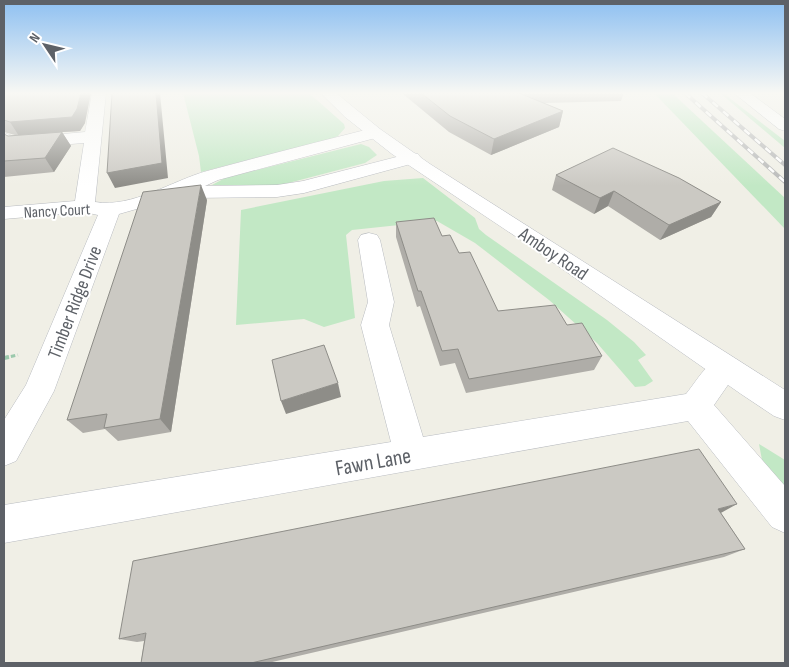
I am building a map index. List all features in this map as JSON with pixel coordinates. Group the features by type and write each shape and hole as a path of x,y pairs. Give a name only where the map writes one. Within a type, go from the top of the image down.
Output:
{"street":[{"path":"84,206 94,124"},
{"name":"Amboy Road","path":"363,124 373,133 724,369 785,406"},
{"path":"110,210 172,193 211,176 373,133"},
{"path":"4,138 18,143 92,137"},
{"path":"172,193 270,191 304,187 412,158"},
{"name":"Nancy Court","path":"4,213 84,206 110,210"},
{"name":"Timber Ridge Drive","path":"4,450 39,391 110,210"},
{"path":"368,240 381,302 375,325 411,454"},
{"path":"724,369 695,406 785,514"},
{"name":"Fawn Lane","path":"4,524 695,406"}],"path":[{"path":"4,358 24,354"}],"green space":[{"path":"191,124 344,124 345,128 338,136 331,139 201,172"},
{"path":"684,124 705,124 785,198 785,229"},
{"path":"757,124 763,124 785,141 785,148"},
{"path":"361,144 369,147 377,155 365,163 277,186 212,185 225,178"},
{"path":"423,178 475,218 479,229 486,235 607,320 634,342 646,355 638,360 653,381 645,386 635,387 597,343 549,300 475,243 437,221 352,230 346,235 355,318 324,327 304,319 236,325 241,210 384,181"},
{"path":"759,444 785,460 785,492 762,460"}],"building":[{"path":"110,124 159,124 162,163 107,173"},
{"path":"466,124 531,124 494,139"},
{"path":"62,132 45,158 4,161 4,134 8,136"},
{"path":"613,148 679,178 721,202 669,225 614,191 600,198 556,175"},
{"path":"201,185 160,419 104,428 107,414 67,420 143,192"},
{"path":"434,218 442,236 450,235 459,253 470,252 498,311 555,305 567,325 582,323 602,356 469,379 458,349 442,351 421,291 418,291 396,222"},
{"path":"324,345 338,383 281,401 272,360"},
{"path":"699,449 737,504 718,509 745,549 251,663 141,663 146,633 119,639 133,561"}],"railway":[{"path":"720,124 785,182"},
{"path":"738,124 785,165"}]}
